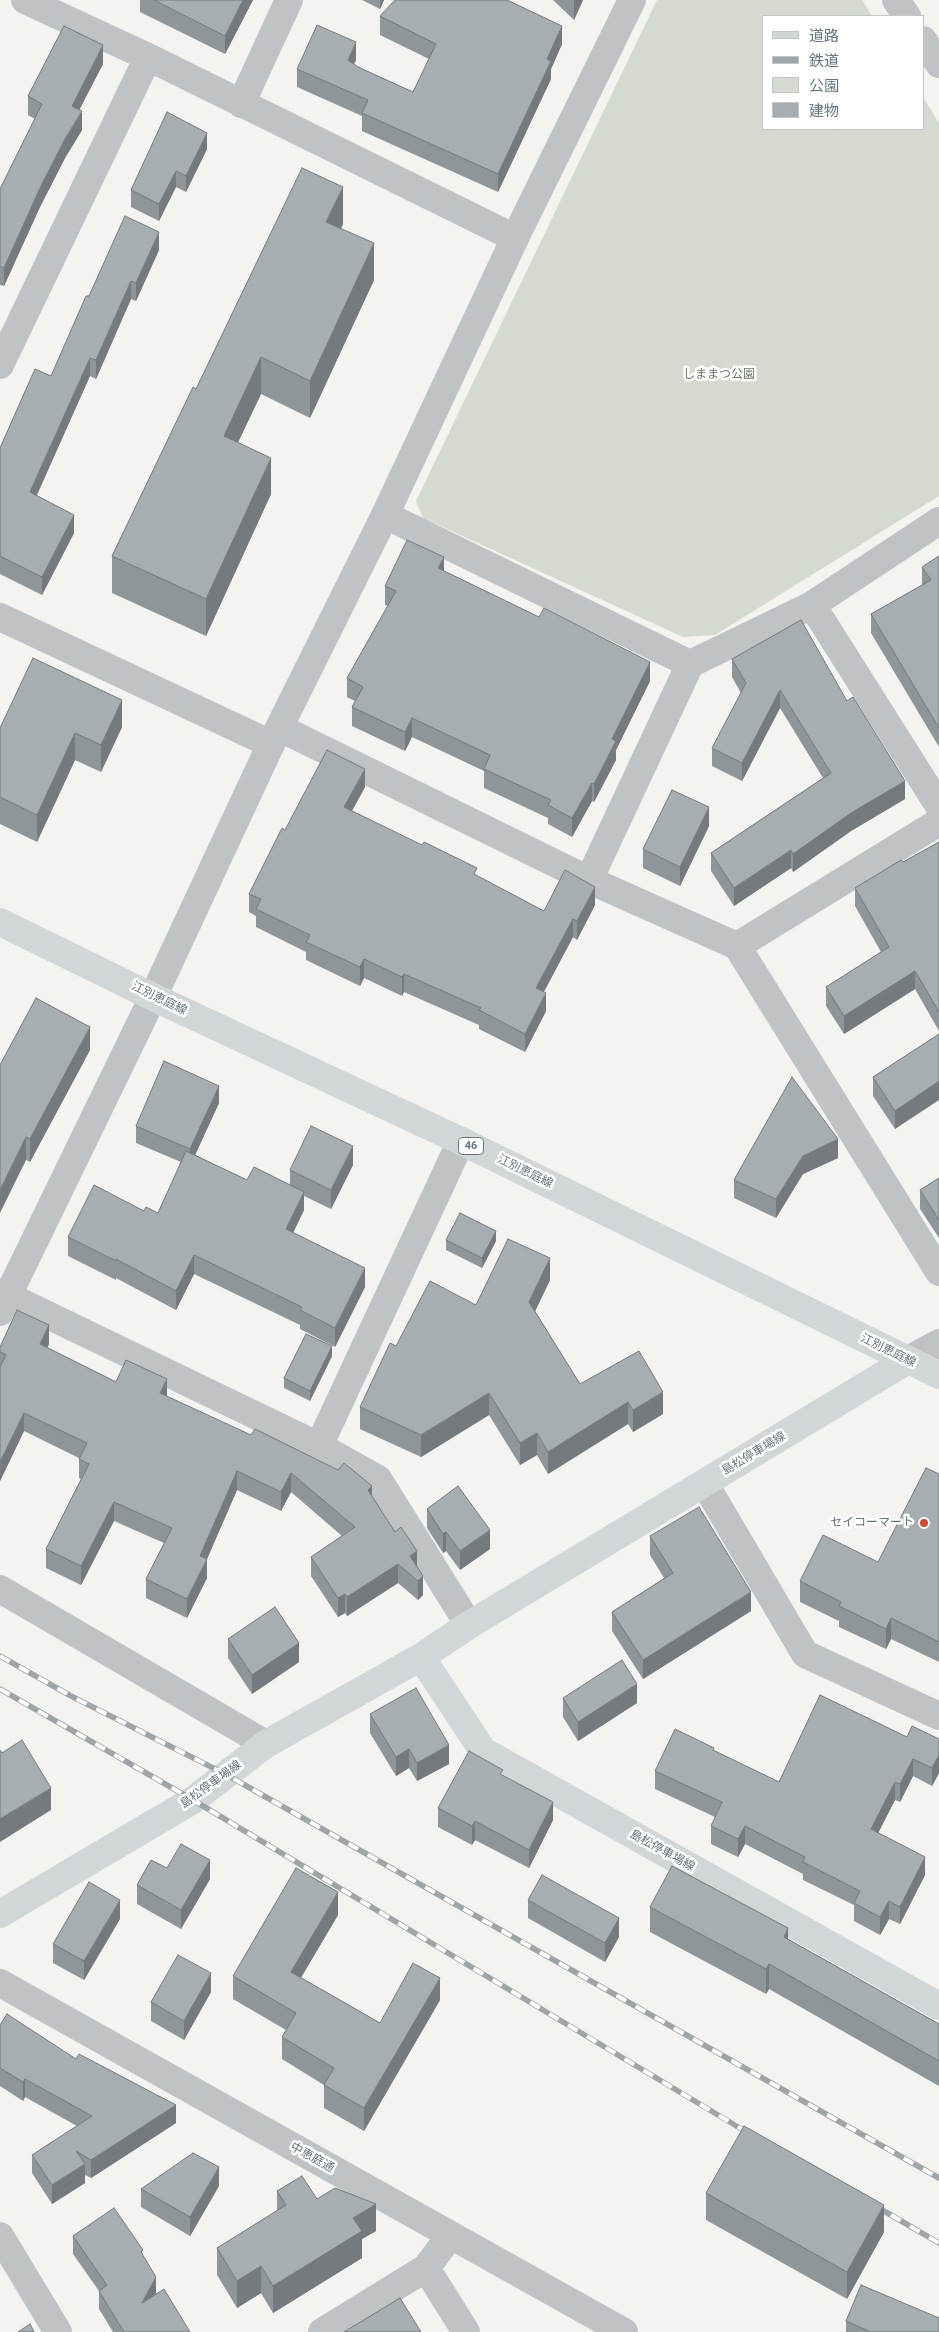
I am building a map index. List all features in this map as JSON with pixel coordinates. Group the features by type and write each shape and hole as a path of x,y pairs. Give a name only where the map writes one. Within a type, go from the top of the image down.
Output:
{"main road":[{"name":"江別恵庭線","path":"0,922 153,997 461,1141 939,1375"},
{"name":"島松停車場線","path":"0,1914 192,1800 266,1744 421,1657 908,1360"},
{"name":"島松停車場線","path":"421,1657 483,1751 939,2006"}],"street":[{"path":"25,0 64,8 148,57 515,238"},
{"path":"241,104 289,0"},
{"path":"469,1626 378,1479 319,1446 3,1300 153,997 275,736 385,515 515,238 632,0"},
{"path":"896,0 906,15"},
{"path":"924,42 939,64"},
{"path":"0,365 148,57"},
{"path":"385,515 690,664"},
{"path":"589,880 690,664 812,605 939,521"},
{"path":"812,605 939,806"},
{"path":"0,617 275,736 737,946 939,1272"},
{"path":"737,946 939,822"},
{"path":"319,1446 461,1141"},
{"path":"908,1360 939,1343"},
{"path":"705,1484 805,1654 939,1716"},
{"path":"0,1589 266,1744"},
{"name":"中恵庭通","path":"0,1983 624,2332"},
{"path":"0,2236 58,2332"},
{"path":"322,2332 426,2268 450,2236"},
{"path":"426,2268 466,2332"}],"green space":[{"name":"しままつ公園","path":"657,0 862,0 871,15 762,15 762,130 924,130 924,99 939,123 939,496 715,635 683,637 423,518 416,501"}],"building":[{"path":"154,0 243,0 225,36"},
{"path":"395,0 507,0 562,26 547,59 551,61 498,174 362,113 368,100 297,69 317,25 356,42 348,60 358,67 413,92 436,44 380,16"},
{"path":"64,26 103,45 72,106 82,111 65,139 40,188 4,268 0,266 0,189 42,104 28,96"},
{"path":"167,112 207,133 186,176 176,171 159,204 131,190"},
{"path":"302,168 343,187 326,222 374,243 310,381 261,357 224,436 271,458 206,599 112,556 193,387 196,389"},
{"path":"125,216 159,232 136,283 131,281 96,360 90,358 30,492 74,515 42,577 0,556 0,448 35,369 51,376 86,296 89,296"},
{"path":"407,540 444,557 438,568 539,617 544,608 650,662 612,739 616,741 594,784 592,783 572,818 548,805 551,800 484,769 490,755 412,718 405,732 352,707 363,687 347,678 396,591 385,586"},
{"path":"939,556 939,728 871,614 931,580 922,567"},
{"path":"801,620 847,701 853,697 905,781 851,813 793,854 791,850 734,888 711,853 831,773 780,690 742,763 712,748 746,683 732,659"},
{"path":"33,658 122,700 101,745 75,733 37,815 0,797 0,728"},
{"path":"327,750 365,769 344,807 422,845 424,842 477,868 474,874 544,911 565,870 595,887 577,921 573,919 536,988 546,993 525,1034 479,1010 481,1008 404,974 402,977 364,959 360,967 306,942 310,935 256,909 261,899 249,894 282,828 285,830"},
{"path":"672,790 709,807 680,867 643,849"},
{"path":"939,842 939,1012 915,971 844,1016 826,987 889,947 855,888 901,860 903,862"},
{"path":"36,998 90,1027 30,1139 26,1137 0,1190 0,1065"},
{"path":"939,1034 939,1081 895,1111 873,1077"},
{"path":"164,1061 219,1086 190,1149 136,1126"},
{"path":"792,1077 838,1139 803,1156 776,1199 734,1180"},
{"path":"311,1126 353,1146 331,1190 290,1170"},
{"path":"186,1151 247,1180 254,1167 304,1192 286,1229 365,1268 335,1328 300,1310 302,1307 194,1255 176,1291 116,1259 116,1261 68,1237 94,1185 144,1211 146,1207 158,1213"},
{"path":"939,1178 939,1220 920,1190"},
{"path":"460,1213 496,1231 482,1258 446,1240"},
{"path":"508,1239 550,1258 529,1302 580,1384 639,1351 663,1392 633,1410 628,1402 548,1452 537,1433 520,1443 489,1393 421,1435 360,1407 390,1343 396,1346 430,1281 476,1305"},
{"path":"17,1310 49,1325 40,1344 116,1382 126,1360 167,1379 160,1393 251,1435 255,1429 338,1470 344,1463 372,1486 368,1490 395,1532 401,1527 417,1551 410,1556 423,1576 418,1581 398,1564 347,1597 345,1594 338,1598 311,1557 355,1527 291,1473 281,1492 237,1471 200,1556 207,1559 187,1599 146,1579 172,1528 114,1502 81,1566 46,1549 89,1464 79,1459 87,1443 24,1413 0,1462 0,1367 6,1355 0,1352 0,1347"},
{"path":"306,1334 332,1346 310,1391 284,1378"},
{"path":"926,1468 939,1474 939,1642 891,1618 886,1629 839,1606 841,1602 800,1581 823,1535 878,1562"},
{"path":"458,1486 490,1530 460,1551 446,1532 443,1534 427,1509"},
{"path":"699,1507 751,1592 643,1660 612,1612 673,1573 650,1536"},
{"path":"275,1607 299,1643 252,1675 228,1639"},
{"path":"622,1660 637,1684 578,1722 563,1698"},
{"path":"416,1688 449,1745 417,1763 409,1749 396,1757 370,1714"},
{"path":"820,1695 907,1737 912,1726 939,1739 939,1755 932,1768 913,1759 900,1784 895,1782 871,1829 925,1857 900,1907 889,1901 880,1917 854,1903 860,1891 803,1862 805,1857 745,1826 738,1839 711,1826 722,1802 655,1771 675,1729 779,1782"},
{"path":"22,1740 51,1788 0,1819 0,1750 2,1753"},
{"path":"469,1751 503,1770 500,1774 553,1802 529,1850 475,1821 472,1826 438,1808"},
{"path":"181,1844 210,1860 181,1910 137,1885 151,1860 167,1868"},
{"path":"672,1866 788,1928 784,1937 939,2024 939,2061 769,1964 766,1969 650,1907"},
{"path":"296,1868 338,1892 291,1972 380,2023 413,1963 440,1978 364,2108 324,2085 334,2068 282,2037 296,2013 233,1976"},
{"path":"542,1875 619,1918 605,1943 528,1900"},
{"path":"89,1882 120,1900 84,1961 53,1944"},
{"path":"178,1955 211,1973 184,2021 151,2002"},
{"path":"7,2014 76,2059 79,2054 176,2105 91,2160 76,2151 85,2164 52,2185 32,2155 92,2116 25,2079 23,2082 0,2068 0,2025"},
{"path":"744,2126 884,2205 847,2272 706,2193"},
{"path":"193,2153 219,2167 190,2217 141,2189"},
{"path":"302,2176 317,2199 335,2188 376,2204 353,2218 362,2231 273,2286 261,2266 237,2281 217,2248 286,2205 277,2191"},
{"path":"114,2208 143,2250 141,2252 156,2277 142,2303 164,2289 190,2332 124,2332 99,2291 107,2285 73,2236"},
{"path":"861,2285 939,2318 939,2332 869,2332 846,2321"},
{"path":"400,2298 421,2332 344,2332"},
{"path":"30,2324 34,2332 18,2332"}],"railway":[{"path":"0,1656 71,1696 227,1775 939,2178"},
{"path":"0,1689 193,1800 753,2136"},
{"path":"872,2204 939,2243"}],"place":[{"name":"セイコーマート","path":"924,1523"}]}
